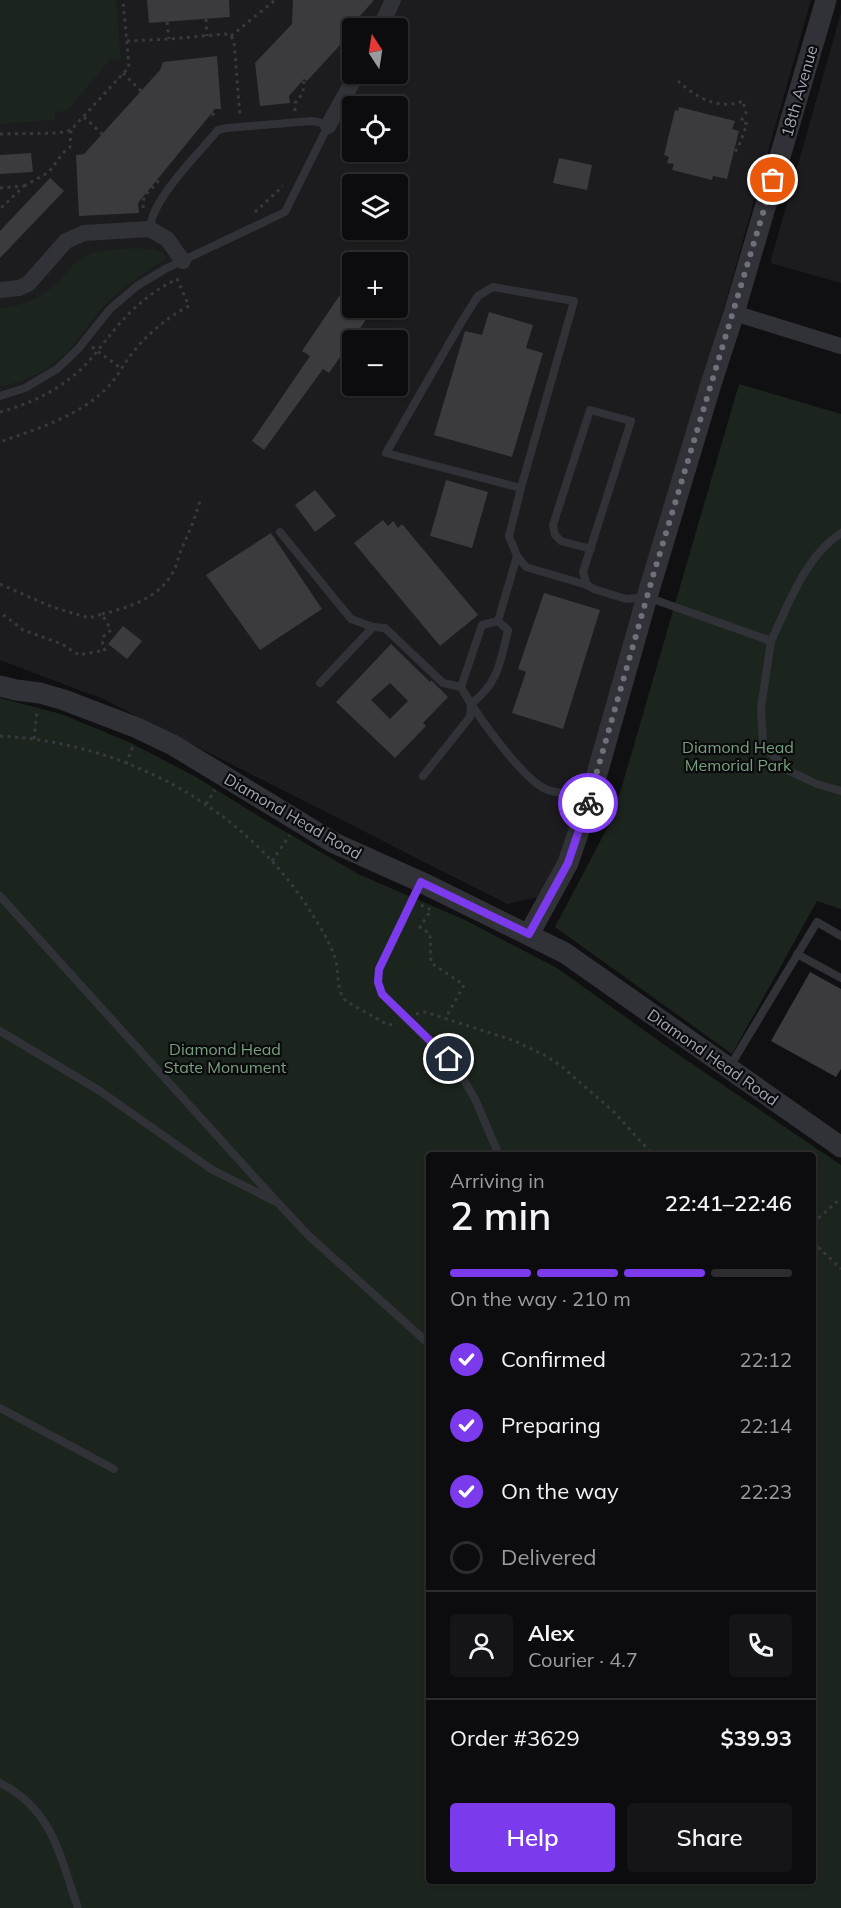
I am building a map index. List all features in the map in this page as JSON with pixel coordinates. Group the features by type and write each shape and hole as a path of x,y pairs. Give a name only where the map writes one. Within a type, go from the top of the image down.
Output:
{"street":[{"path":"385,18 393,0"},
{"name":"18th Avenue","path":"529,934 568,863 591,795 647,597 734,314 826,0"},
{"path":"328,126 351,84"},
{"path":"0,290 19,288 28,284 66,241 93,232 150,229 167,239 183,261"},
{"path":"734,314 841,346"},
{"name":"Diamond Head Road","path":"0,672 38,702"},
{"name":"Diamond Head Road","path":"0,686 16,690 38,702 100,713 173,745 416,892 529,934 576,959 841,1147"}],"lane":[{"path":"0,396 25,388 57,369 78,349 124,295 148,278 285,212 328,126 311,121 218,130 159,200 150,229"},
{"path":"521,488 386,453 478,296 493,286 574,301 521,488 510,536 517,556 526,567 626,599 647,597 771,640"},
{"path":"587,585 583,572 591,549 631,421 590,410 553,525 555,535 561,541 591,549"},
{"path":"280,532 351,619 374,627 385,628 443,682 461,687 471,704 523,772 537,784 550,791 591,795"},
{"path":"841,533 808,568 795,588 771,640 761,708 763,745 787,770 817,784 841,791"},
{"path":"498,621 517,556"},
{"path":"461,687 482,625 498,621"},
{"path":"423,776 470,717 471,704 483,694 497,674 508,630 498,621"},
{"path":"320,683 374,627"},
{"path":"416,892 379,969 380,988 382,994 458,1070 475,1098 498,1152"},
{"path":"0,896 309,1236 426,1341"},
{"path":"729,1068 818,922 841,936"},
{"path":"797,954 841,978"},
{"path":"0,1031 100,1091 211,1169 277,1202"},
{"path":"0,1408 114,1469"},
{"path":"0,1783 30,1803 46,1824 78,1908"}],"path":[{"path":"0,134 59,133 71,130 84,117 129,67 123,0"},
{"path":"231,36 275,0"},
{"path":"206,19 207,36"},
{"path":"167,22 169,39"},
{"path":"127,41 225,34 231,36 234,41 240,116"},
{"path":"123,74 141,91"},
{"path":"295,112 295,103 303,93 304,80"},
{"path":"678,81 690,92 715,104 743,101 746,113 741,121 747,124 734,153"},
{"path":"84,117 102,134"},
{"path":"0,209 24,186 49,172 70,147 71,130"},
{"path":"251,214 288,181"},
{"path":"0,188 24,186"},
{"path":"0,442 45,427 79,410 105,390 122,369 131,355 160,324 189,306 177,279 162,286 141,301 123,319 98,351 122,369"},
{"path":"0,584 62,610 89,618 135,605 150,596 173,573 201,497"},
{"path":"0,613 23,630 62,644 79,656 105,650 102,647 103,637 111,630 102,614"},
{"path":"34,739 38,702"},
{"path":"0,736 34,739 87,751 126,764 206,804 252,840 300,896 320,927 335,957 343,998 388,1025 399,1023"},
{"path":"126,764 131,753"},
{"path":"206,804 213,793"},
{"path":"272,861 286,841"},
{"path":"416,892 431,910 420,927 430,934 431,963 464,985 445,1019"},
{"path":"416,1014 424,1012 515,1041 546,1056 614,1112 650,1152"},
{"path":"816,1220 841,1198"},
{"path":"816,1245 841,1269"}],"shaded area":[{"path":"0,0 811,0 569,855 544,896 507,904 103,699 0,660"},
{"path":"841,13 841,283 770,263"}],"green space":[{"path":"0,0 116,0 121,59 113,60 112,57 67,111 55,112 55,120 0,124"},
{"path":"139,248 164,253 165,259 117,293 58,360 34,375 0,387 0,308 26,303 40,296 61,279 75,263 87,255 101,251"},
{"name":"Diamond Head Memorial Park","path":"739,384 841,414 841,909 817,901 732,1054 555,927 613,817"},
{"name":"Diamond Head State Monument","path":"0,698 61,714 131,743 196,777 360,875 465,920 557,968 676,1053 841,1165 841,1908 0,1908"}],"building":[{"path":"147,0 229,0 230,17 149,23"},
{"path":"293,0 374,0 358,18 342,18 342,43 307,81 304,79 289,96 290,103 260,106 255,63 292,24"},
{"path":"217,56 221,109 215,109 138,203 139,213 79,216 76,155 84,154 160,70 163,62"},
{"path":"679,107 735,121 732,129 739,131 727,179 713,176 712,180 672,170 674,164 667,163 669,157 664,155 675,110 678,111"},
{"path":"31,153 33,172 0,174 0,155"},
{"path":"559,158 592,165 587,190 553,183"},
{"path":"50,178 64,191 0,258 0,231"},
{"path":"342,292 342,318 367,318 359,330 342,330 342,354 329,373 323,369 264,450 252,441 310,356 302,351"},
{"path":"489,312 533,325 526,348 543,353 512,457 434,435 465,331 482,335"},
{"path":"446,480 488,492 472,548 430,536"},
{"path":"315,490 336,516 315,532 295,505"},
{"path":"383,520 388,526 393,521 398,528 402,524 478,615 440,646 354,543"},
{"path":"271,533 322,609 260,650 206,575"},
{"path":"544,593 600,610 563,729 512,713 526,672 518,669"},
{"path":"123,626 142,641 127,659 108,644"},
{"path":"391,644 448,697 423,723 426,726 395,758 336,702","holes":["390,683 408,701 390,719 371,700"]},
{"path":"810,972 841,989 841,1069 836,1077 771,1041"}],"way so far":[{"path":"588,803 653,576 773,180"}],"route":[{"path":"449,1059 382,994 378,982 379,969 421,882 529,934 568,863 588,803"}]}
